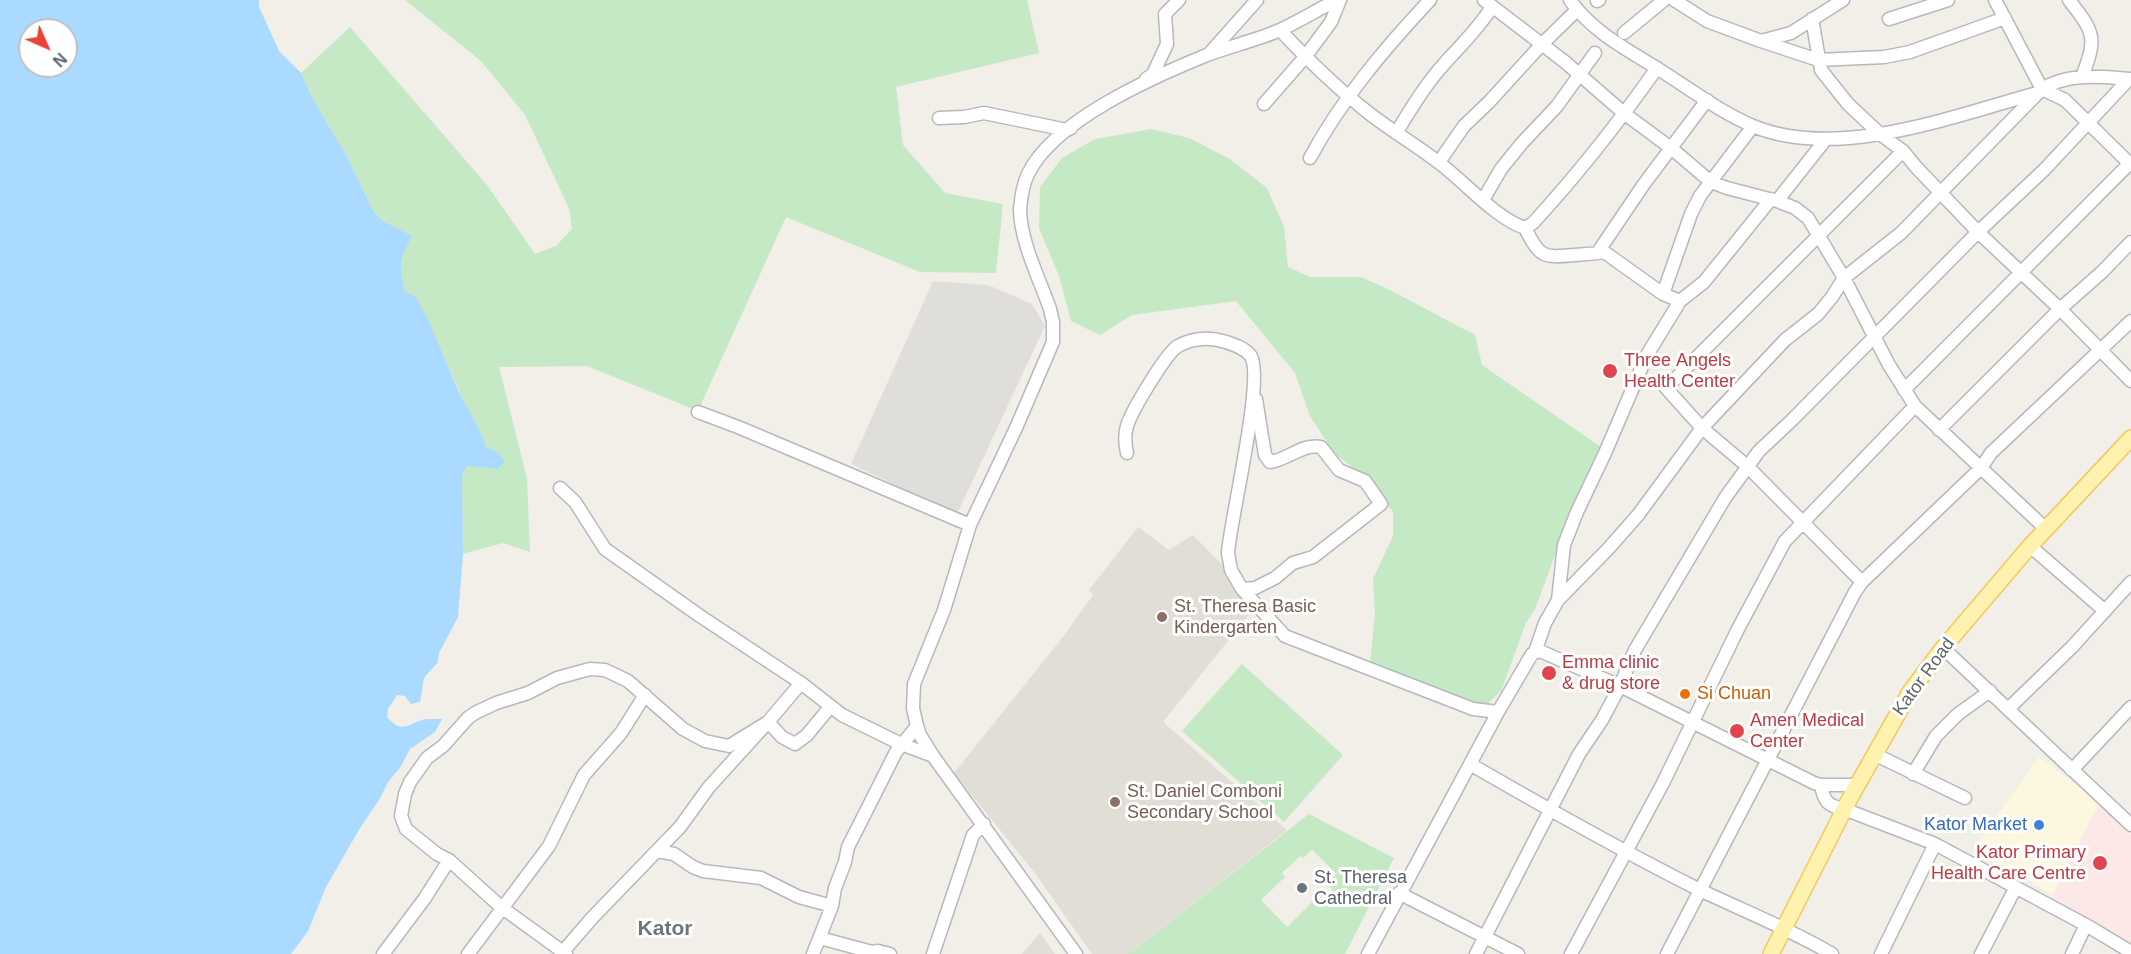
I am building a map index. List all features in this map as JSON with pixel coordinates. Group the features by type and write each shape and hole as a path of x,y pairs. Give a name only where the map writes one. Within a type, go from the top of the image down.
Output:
{"main road":[{"name":"Kator Road","path":"1771,954 1857,784 1904,702 1942,648 2030,546 2130,442"}],"street":[{"path":"939,118 984,113 1067,130 1153,74 1167,44 1165,14 1179,0"},
{"path":"1208,55 1257,0"},
{"path":"1076,954 933,756 916,726 913,708 914,684 944,610 970,525 1016,429 1053,342 1053,322 1050,309 1023,232 1020,210 1022,190 1028,174 1038,159 1067,130 1103,105 1125,92 1208,55 1280,30 1338,0"},
{"path":"1264,104 1305,57 1331,22 1338,0"},
{"path":"1310,158 1327,127 1349,97 1430,0"},
{"path":"1624,33 1664,0"},
{"path":"1674,0 1707,21 1818,60 1853,59 1910,52 2006,18"},
{"path":"1761,41 1791,33 1844,0"},
{"path":"1889,19 1948,0"},
{"path":"1995,0 2006,18 2040,91"},
{"path":"2069,0 2080,13 2092,37 2090,55 2082,77"},
{"path":"1396,133 1418,96 1443,64 1478,29 1488,4 1542,44 1624,114 1671,148 1711,182 1774,200 1795,208 1808,218 1915,406 2046,529"},
{"path":"1439,162 1464,126 1542,44 1574,5 1609,38 1707,100 1753,126 1793,137 1826,139 1902,130 2040,91 2065,100 2131,164 1904,390"},
{"path":"1812,19 1821,70 1848,104 1880,134 1903,151 1978,232 2060,309 2131,381"},
{"path":"1280,30 1305,57 1349,97 1439,162 1516,225 1525,228 1536,249 1543,255 1552,258 1604,252"},
{"path":"1483,200 1501,169 1557,106 1595,53"},
{"path":"1525,228 1533,223 1561,194 1657,68"},
{"path":"1368,954 1498,712 1535,652 1545,623 1558,600 1638,515 1702,428 1785,340 1818,314 1844,278 1901,233 2040,91 2054,82 2074,77 2130,79"},
{"path":"1476,954 1580,754 1620,686 1635,650 1725,498 1759,451 2043,170 2130,79"},
{"path":"1680,301 1663,294 1600,249 1644,184 1707,100"},
{"path":"1663,294 1691,214 1700,196 1753,126"},
{"path":"1558,600 1564,545 1647,355 1680,301 1704,282 1826,139"},
{"path":"1862,582 1748,466 1702,428 1666,388 1903,151"},
{"path":"1939,430 2060,309 2102,272 2131,242"},
{"path":"1666,954 1862,582 1981,468 1991,453 2131,321"},
{"path":"1127,453 1124,441 1127,425 1164,359 1176,347 1197,338 1219,340 1238,345 1253,359 1266,459 1273,462 1310,446 1321,447 1339,470 1365,481 1381,504 1313,557 1293,563 1275,578 1255,588 1242,589"},
{"path":"1254,380 1239,494 1229,544 1232,570 1242,589 1285,636 1473,709 1498,712"},
{"path":"1571,954 1662,783 1738,629 1785,541 1915,406"},
{"path":"698,412 970,525"},
{"path":"560,488 575,502 605,549 801,683 842,715 933,756"},
{"path":"2030,546 2105,611"},
{"path":"2009,708 2065,654 2131,582"},
{"path":"1942,648 2009,708 2131,825"},
{"path":"1535,652 1540,651 1620,686 1821,785 1857,784"},
{"path":"768,722 729,746 717,745 689,733 618,675 605,670 590,669 557,678 528,693 496,703 468,718 444,746 421,765 410,782 401,808 401,816 406,829 437,854 449,860 501,907 563,953 592,918 680,827 709,787 768,722 801,683"},
{"path":"1913,774 1942,730 1958,714 1990,691"},
{"path":"468,954 501,907 549,846 584,776 621,733 645,695"},
{"path":"768,722 782,736 795,744 807,735 830,706"},
{"path":"2072,770 2131,707"},
{"path":"813,954 832,906 835,888 848,847 902,744 916,726"},
{"path":"1874,754 1965,798"},
{"path":"1470,764 1550,811 1699,890 1832,954"},
{"path":"1821,785 1826,803 1935,844 2086,925 2131,952"},
{"path":"933,954 973,835 984,825"},
{"path":"1881,954 1935,844"},
{"path":"657,851 674,854 703,871 762,878 799,897 832,906"},
{"path":"383,954 425,898 449,860"},
{"path":"1981,954 2016,887"},
{"path":"1399,893 1518,954"},
{"path":"2072,954 2086,925"},
{"path":"820,938 872,952 890,954"}],"shaded area":[{"path":"933,281 988,285 1032,304 1045,326 957,514 851,464"},
{"name":"St. Daniel Comboni Secondary School","path":"1138,527 1169,550 1193,535 1259,602 1163,722 1287,830 1134,950 1126,954 1092,954 1034,872 954,773 1066,633 1093,595 1089,590"},
{"name":"Kator Market","path":"2039,757 2100,802 2053,895 1974,848"},
{"name":"Kator Primary Health Care Centre","path":"2100,802 2131,832 2131,948 2053,895"},
{"path":"1040,933 1055,954 1022,954"}],"green space":[{"path":"405,0 1027,0 1039,53 896,87 903,145 945,193 1003,204 996,273 920,272 786,217 698,411 587,366 499,367 527,479 530,552 503,543 463,554 462,474 468,466 497,469 495,451 486,449 416,297 405,291 401,263 411,236 383,221 373,211 348,158 313,99 301,73 350,27 487,185 535,254 556,246 572,229 569,208 525,115 481,61"},
{"path":"1151,129 1189,138 1230,159 1267,188 1284,227 1288,267 1310,277 1361,277 1475,335 1482,365 1601,447 1571,512 1535,609 1526,623 1501,691 1487,704 1448,696 1370,664 1375,614 1373,579 1393,536 1393,512 1368,479 1334,453 1310,416 1295,373 1236,301 1132,315 1100,335 1071,321 1059,276 1039,228 1040,187 1062,158 1095,139"},
{"path":"1242,664 1343,755 1284,822 1182,731"},
{"path":"1309,814 1394,858 1345,954 1126,954","holes":["1312,850 1337,874 1327,884 1333,891 1317,907 1312,902 1287,927 1261,900 1285,877 1282,873 1300,856 1303,858"]}],"water":[{"path":"0,0 259,0 259,7 279,51 301,73 313,99 348,158 373,211 383,221 412,236 401,262 405,291 416,297 426,315 486,448 495,451 504,459 504,463 497,469 468,466 462,474 463,554 458,617 439,653 438,662 424,678 420,702 411,704 405,696 397,695 388,709 387,717 397,726 402,727 427,719 442,719 435,732 410,749 400,768 388,782 326,887 308,931 291,954 0,954"}],"place":[{"name":"Three Angels Health Center","path":"1610,371"},
{"name":"St. Theresa Basic Kindergarten","path":"1162,617"},
{"name":"Emma clinic & drug store","path":"1549,673"},
{"name":"Si Chuan","path":"1685,694"},
{"name":"Amen Medical Center","path":"1737,731"},
{"name":"St. Daniel Comboni Secondary School","path":"1115,802"},
{"name":"Kator Market","path":"2039,825"},
{"name":"Kator Primary Health Care Centre","path":"2100,863"},
{"name":"St. Theresa Cathedral","path":"1302,888"}],"district":[{"name":"Kator","path":"665,929"}]}
